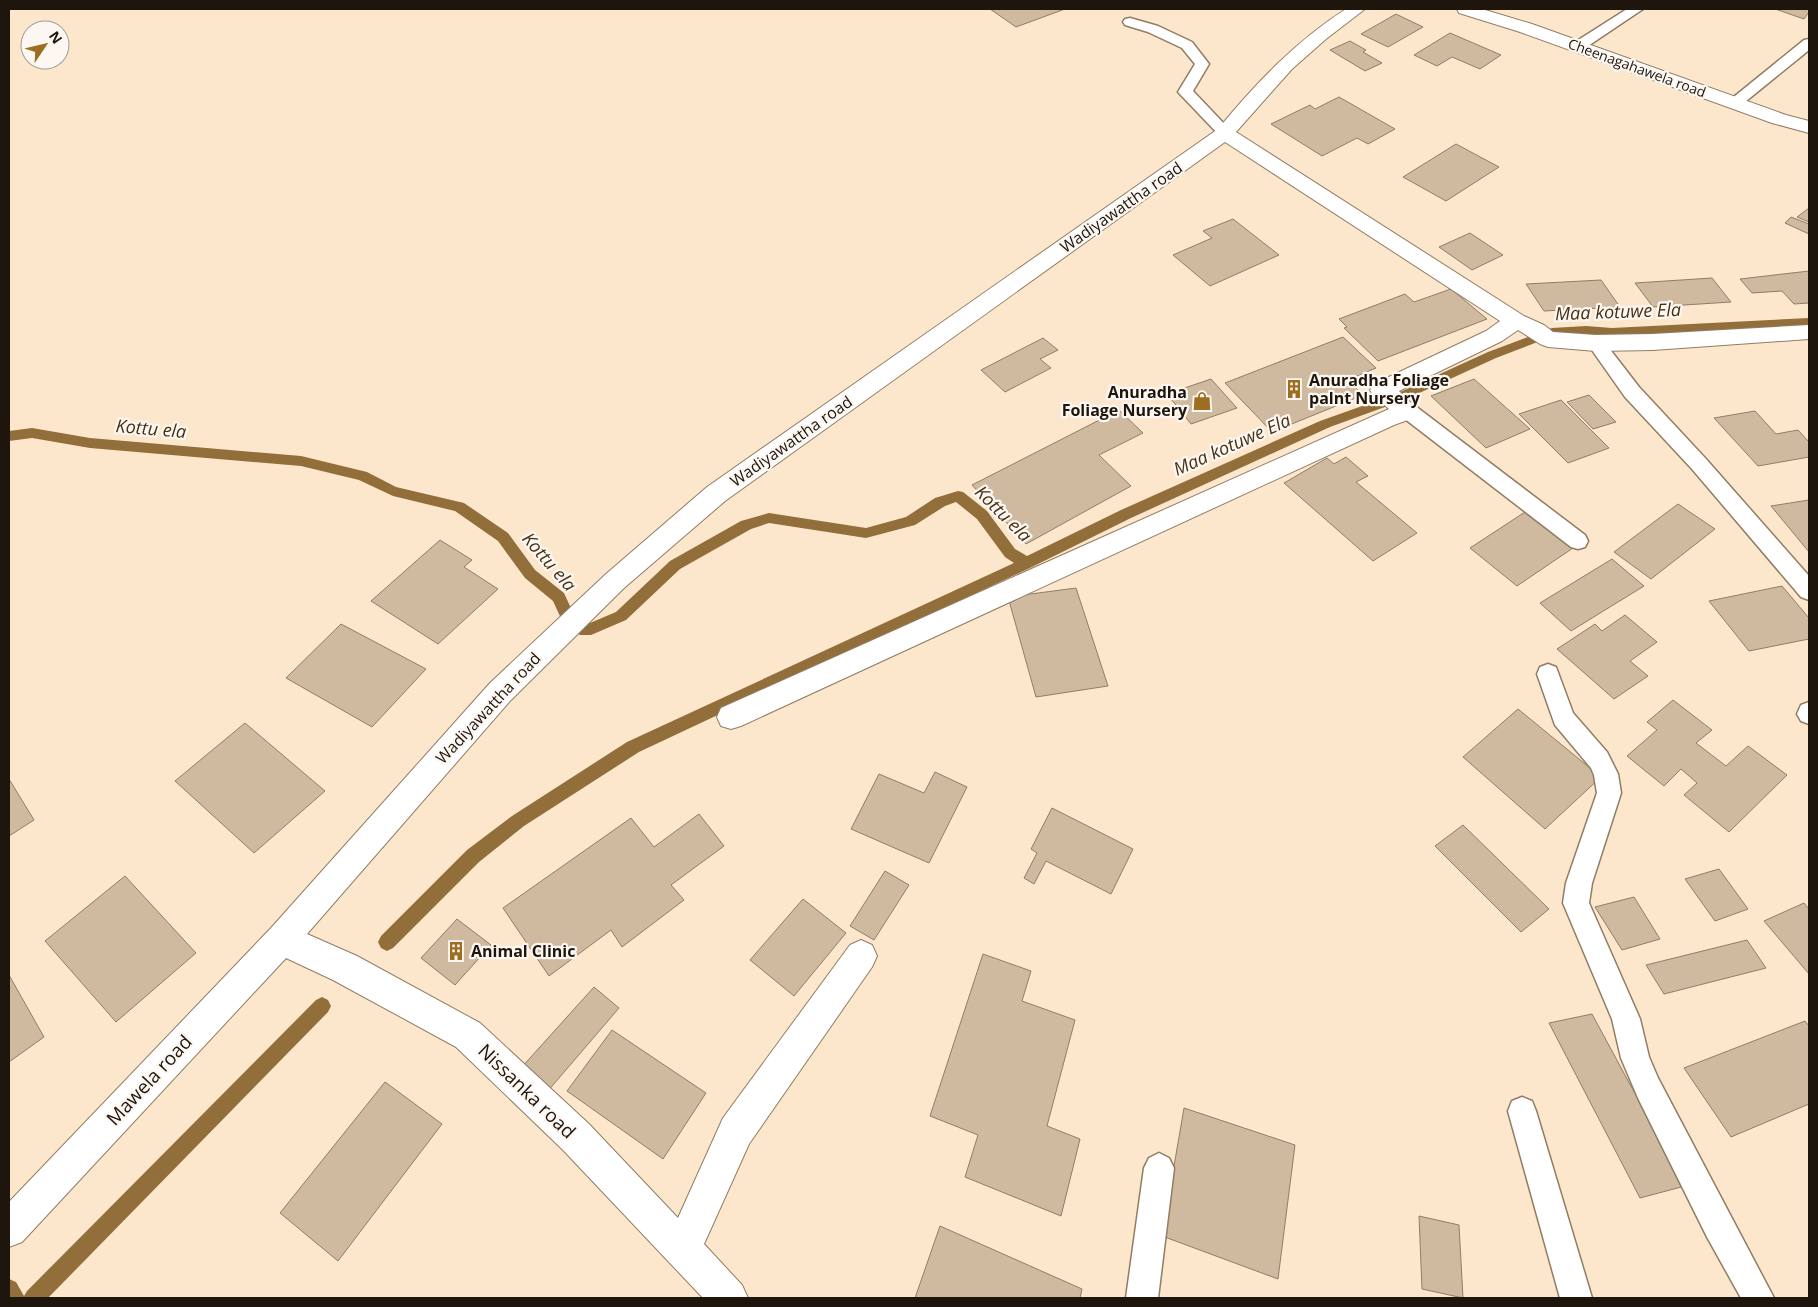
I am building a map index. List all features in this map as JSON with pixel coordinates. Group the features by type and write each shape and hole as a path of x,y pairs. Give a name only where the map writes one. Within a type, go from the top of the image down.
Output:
{"street":[{"name":"Wadiyawattha road","path":"282,939 399,804 500,692 571,623 716,494 1225,133 1254,96 1305,46 1357,9"},
{"name":"Cheenagahawela road","path":"1466,9 1779,119 1809,127"},
{"path":"1225,133 1533,330"},
{"path":"731,717 1386,419 1396,402 1494,336 1533,330 1596,343 1654,342 1809,332"},
{"name":"Mawela road","path":"13,1225 282,939"},
{"name":"Nissanka road","path":"282,939 345,968 468,1035 576,1137 729,1298"},
{"path":"683,1249 736,1131 861,956"}],"lane":[{"path":"1577,47 1636,9"},
{"path":"1130,22 1153,29 1187,45 1202,64 1185,92 1225,133"},
{"path":"1735,103 1809,43"},
{"path":"1596,343 1632,392 1699,464 1809,591"},
{"path":"1396,402 1578,541"},
{"path":"1548,674 1563,718 1599,760 1606,774 1609,793 1579,883 1576,903 1626,1019 1635,1058 1648,1088 1718,1226 1758,1298"},
{"path":"1522,1111 1576,1298"},
{"path":"1142,1298 1159,1168"}],"building":[{"path":"990,9 1065,9 1016,27"},
{"path":"1775,9 1809,9 1809,12 1804,19"},
{"path":"1396,14 1423,27 1388,47 1361,34"},
{"path":"1450,33 1501,55 1480,69 1452,57 1437,66 1414,55"},
{"path":"1350,41 1366,50 1363,52 1382,63 1365,71 1330,50"},
{"path":"1339,97 1395,129 1368,144 1357,138 1322,156 1271,124 1310,105 1315,109"},
{"path":"1456,144 1499,167 1446,201 1403,177"},
{"path":"1809,208 1809,222 1797,217"},
{"path":"1791,217 1809,224 1809,234 1785,223"},
{"path":"1233,219 1279,255 1210,286 1173,255 1212,238 1203,231"},
{"path":"1470,233 1503,255 1472,270 1439,247"},
{"path":"1809,271 1809,303 1794,304 1782,291 1752,293 1740,279"},
{"path":"1712,278 1731,302 1653,307 1635,283"},
{"path":"1601,280 1620,307 1544,311 1526,284"},
{"name":"Anuradha Foliage palnt Nursery","path":"1451,289 1487,319 1378,361 1344,328 1347,327 1339,319 1405,294 1414,302"},
{"name":"Anuradha Foliage palnt Nursery","path":"1343,337 1376,368 1348,380 1363,395 1272,432 1225,383"},
{"path":"1043,338 1058,350 1040,359 1051,368 1005,392 981,370"},
{"name":"Anuradha Foliage Nursery","path":"1211,379 1237,408 1191,424 1167,394"},
{"path":"1474,379 1530,429 1486,448 1431,396"},
{"path":"1589,395 1616,422 1593,429 1567,402"},
{"path":"1561,400 1609,448 1568,463 1519,414"},
{"path":"1119,410 1143,433 1099,455 1131,486 1026,544 972,485"},
{"path":"1755,411 1776,434 1798,430 1809,442 1809,457 1758,466 1714,418"},
{"path":"1346,457 1368,476 1356,482 1417,533 1373,561 1284,483 1327,458 1334,464"},
{"path":"1809,500 1809,552 1771,506"},
{"path":"1678,504 1715,529 1651,579 1614,552"},
{"path":"1525,512 1573,548 1517,586 1470,548"},
{"path":"440,540 472,560 464,567 498,589 438,644 371,601"},
{"path":"1612,559 1644,586 1571,631 1540,603"},
{"path":"1782,586 1809,618 1809,639 1749,651 1709,601"},
{"path":"1076,588 1108,686 1036,697 1008,597"},
{"path":"1625,615 1657,642 1630,661 1648,676 1614,699 1557,649 1595,624 1602,631"},
{"path":"341,624 426,669 372,727 286,678"},
{"path":"1673,700 1712,730 1696,743 1726,766 1748,746 1787,775 1729,832 1684,795 1697,783 1681,769 1664,786 1627,756 1657,730 1647,722"},
{"path":"1518,709 1601,777 1545,829 1463,757"},
{"path":"245,723 325,791 254,853 175,781"},
{"path":"935,772 967,787 929,863 851,829 879,774 924,793"},
{"path":"9,779 34,820 9,836"},
{"path":"1052,808 1133,849 1111,894 1046,861 1034,884 1024,878 1037,853 1031,849"},
{"path":"699,814 724,846 671,885 684,900 622,947 611,930 549,976 503,908 631,818 654,847"},
{"path":"1463,825 1549,909 1521,932 1435,846"},
{"path":"1719,869 1748,909 1715,921 1685,879"},
{"path":"885,871 909,885 874,940 850,926"},
{"path":"125,876 196,953 116,1022 45,941"},
{"path":"1634,897 1660,939 1622,950 1595,907"},
{"path":"803,899 846,933 794,996 750,960"},
{"path":"1804,903 1809,909 1809,974 1764,921"},
{"name":"Animal Clinic","path":"457,919 491,945 455,985 421,958"},
{"path":"1747,940 1766,968 1664,994 1646,965"},
{"path":"983,954 1031,971 1022,1001 1075,1020 1047,1126 1080,1139 1061,1216 965,1177 978,1135 930,1116"},
{"path":"9,975 44,1037 9,1062"},
{"path":"594,987 619,1008 547,1092 521,1068"},
{"path":"1592,1014 1685,1186 1640,1198 1549,1023"},
{"path":"1805,1021 1809,1026 1809,1104 1731,1137 1684,1068"},
{"path":"612,1030 706,1093 663,1159 567,1091"},
{"path":"385,1082 442,1124 338,1261 280,1213"},
{"path":"1184,1108 1295,1145 1278,1279 1162,1236"},
{"path":"1419,1216 1459,1225 1463,1298 1422,1289"},
{"path":"940,1226 1082,1289 1080,1298 915,1298"}],"waterway":[{"name":"Maa kotuwe Ela","path":"1027,563 1126,514 1325,424 1400,397 1492,355 1552,332 1586,330 1612,332 1809,322"},
{"name":"Kottu ela","path":"9,436 32,433 90,443 301,461 362,476 393,491 459,507 503,537 530,574 559,597 569,621 580,629 591,629 621,616 675,565 746,525 769,518 866,533 910,521 940,502 958,496 982,515 1010,553 1027,563"},
{"path":"387,942 473,856 518,821 633,747 1027,563"},
{"path":"34,1298 322,1006"},
{"path":"9,1289 15,1298"}],"place":[{"name":"Anuradha Foliage palnt Nursery","path":"1294,389"},
{"name":"Anuradha Foliage Nursery","path":"1202,401"},
{"name":"Animal Clinic","path":"456,951"}]}
